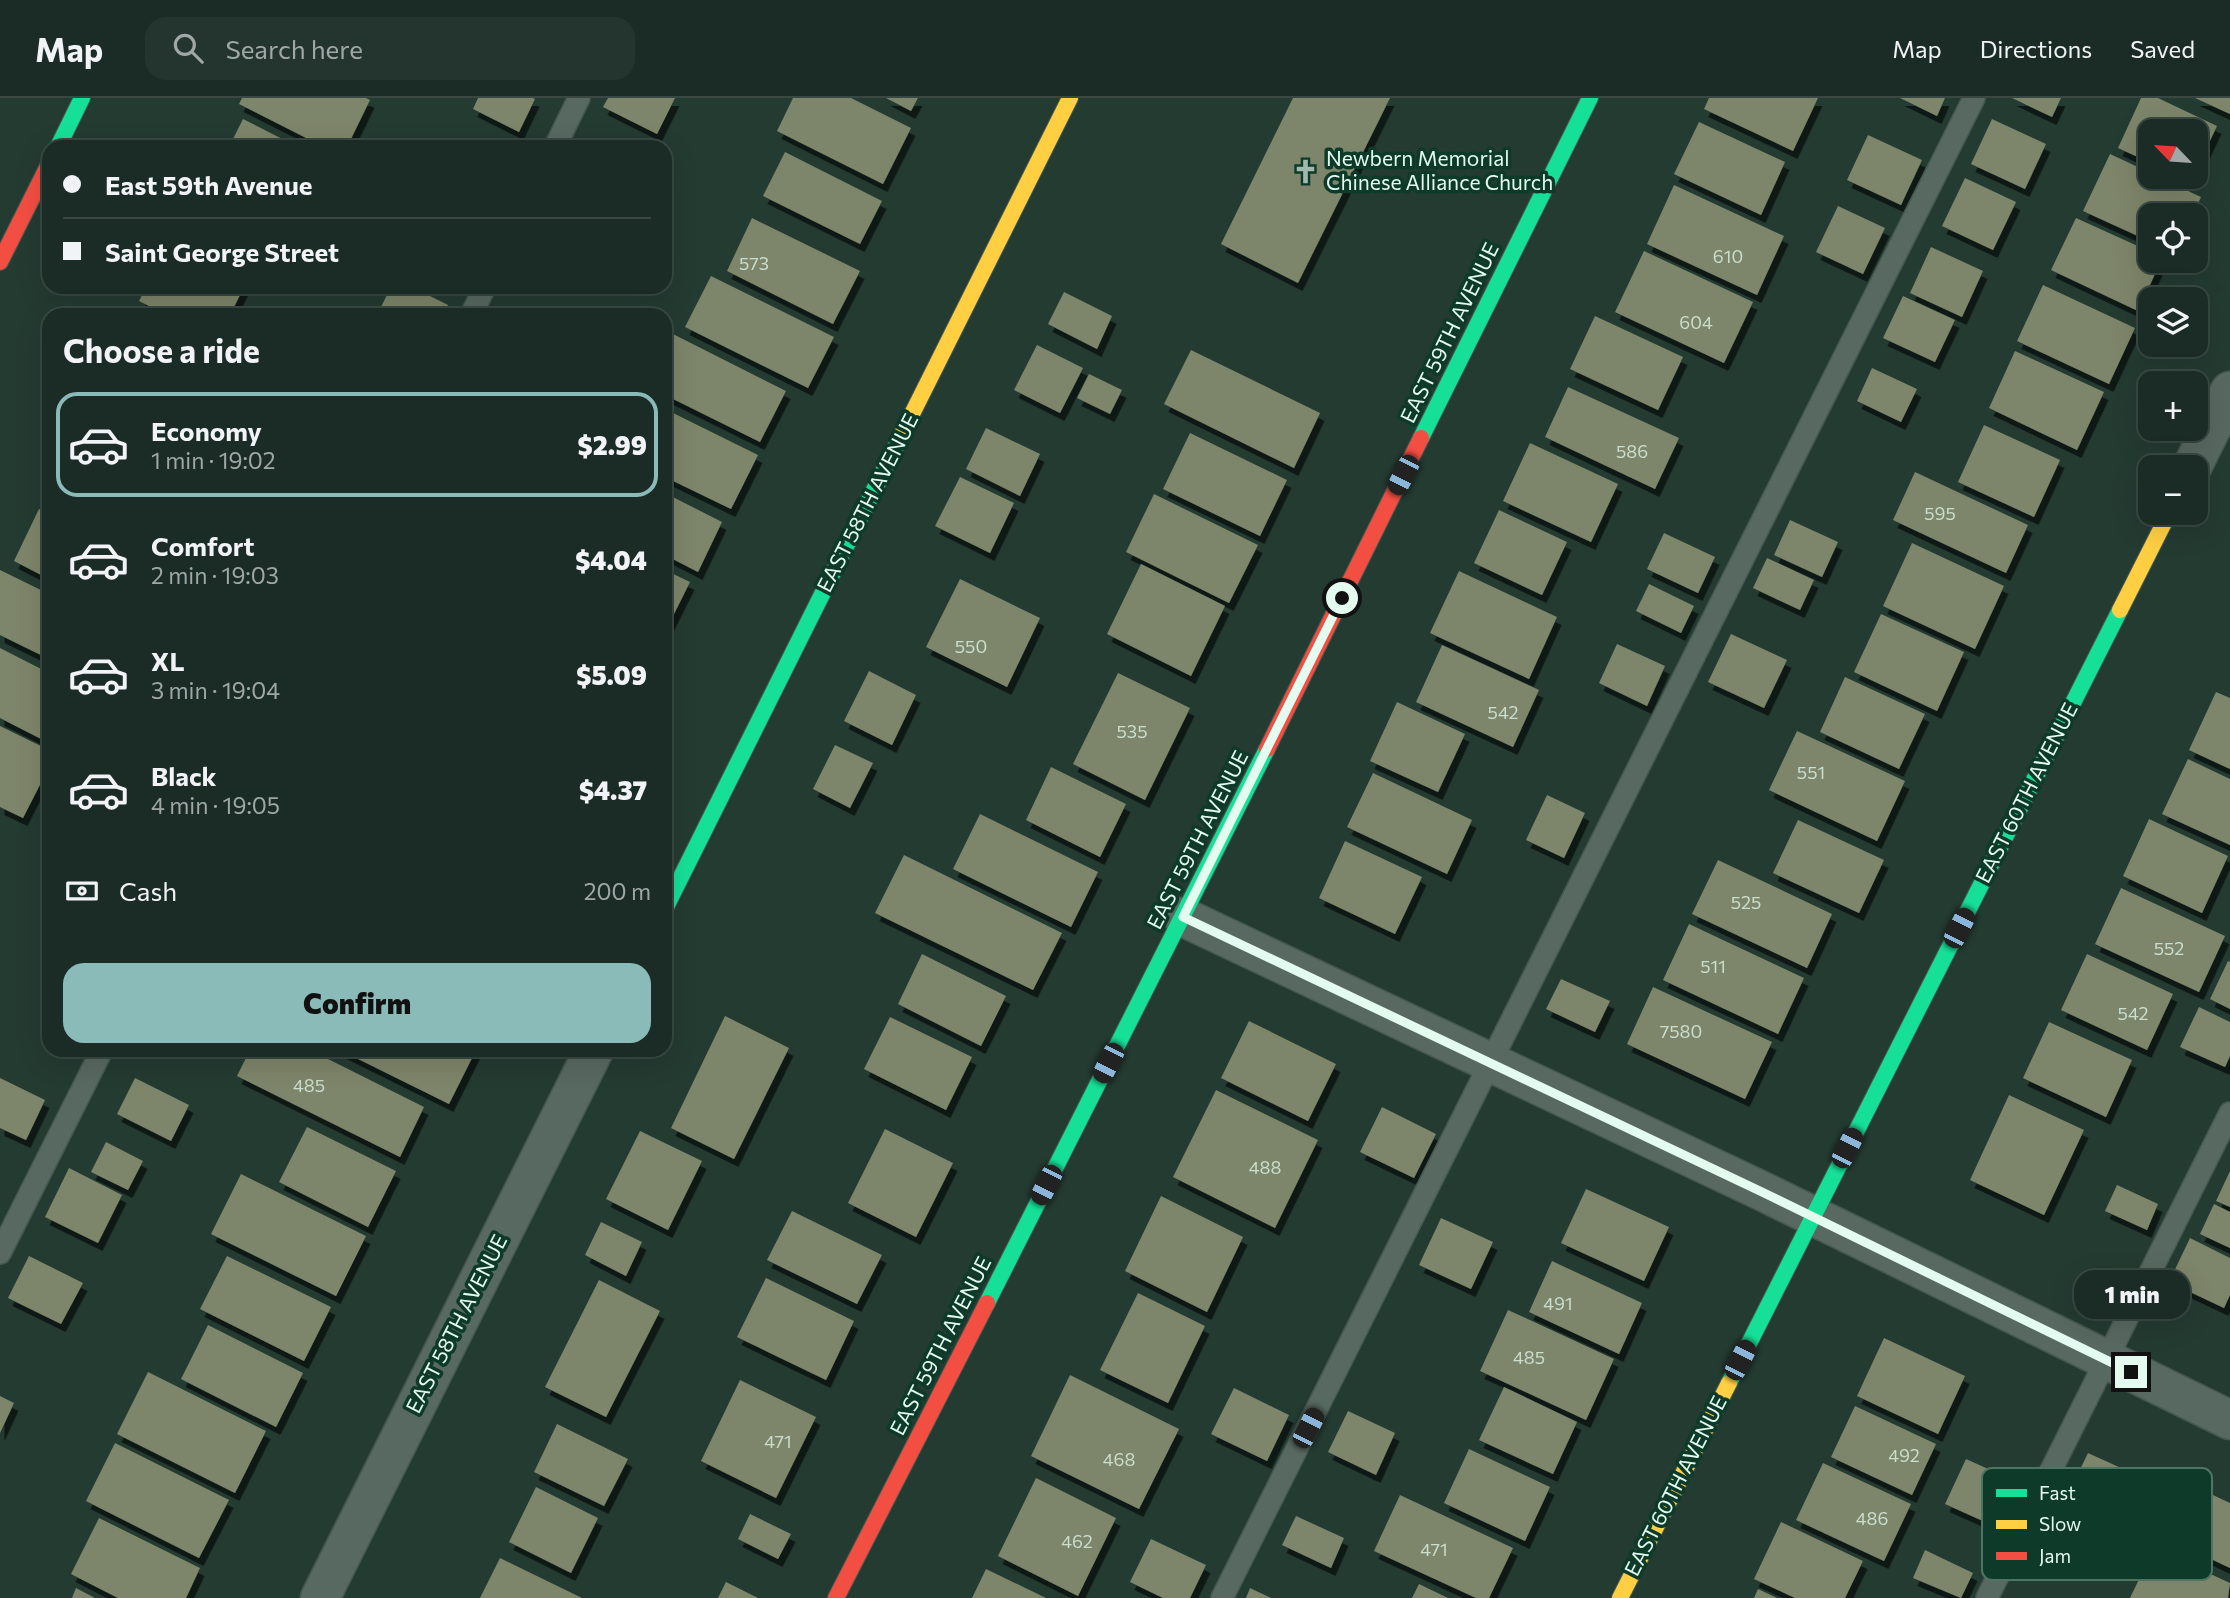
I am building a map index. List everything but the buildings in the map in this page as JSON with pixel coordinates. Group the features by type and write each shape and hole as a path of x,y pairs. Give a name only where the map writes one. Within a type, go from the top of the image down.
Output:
{"street":[{"path":"61,140 82,98"},
{"name":"EAST 58TH AVENUE","path":"672,895 1070,98"},
{"name":"EAST 59TH AVENUE","path":"836,1598 1183,917 1590,98"},
{"path":"0,262 42,178"},
{"path":"2198,455 2230,391"},
{"name":"EAST 60TH AVENUE","path":"1620,1598 2163,525"},
{"path":"1183,917 1813,1217 2230,1420"},
{"name":"EAST 58TH AVENUE","path":"320,1598 590,1057"}],"lane":[{"path":"558,140 579,98"},
{"path":"1222,1598 1974,98"},
{"path":"0,1253 98,1057"},
{"path":"2053,1468 2230,1113"},
{"path":"1987,1598 1996,1580"}],"traffic: fast":[{"path":"61,140 82,98"},
{"path":"1421,438 1590,98"},
{"path":"672,895 901,436"},
{"path":"1729,1383 2120,610"},
{"path":"987,1303 1267,749"}],"traffic: slow":[{"path":"901,436 1070,98"},
{"path":"2120,610 2163,525"},
{"path":"1620,1598 1729,1383"}],"traffic: jam":[{"path":"0,262 42,178"},
{"path":"1267,749 1421,438"},
{"path":"836,1598 987,1303"}],"place":[{"name":"Newbern Memorial Chinese Alliance Church","path":"1306,171"}],"route":[{"path":"1342,598 1183,917 1762,1192 2131,1372"}]}
